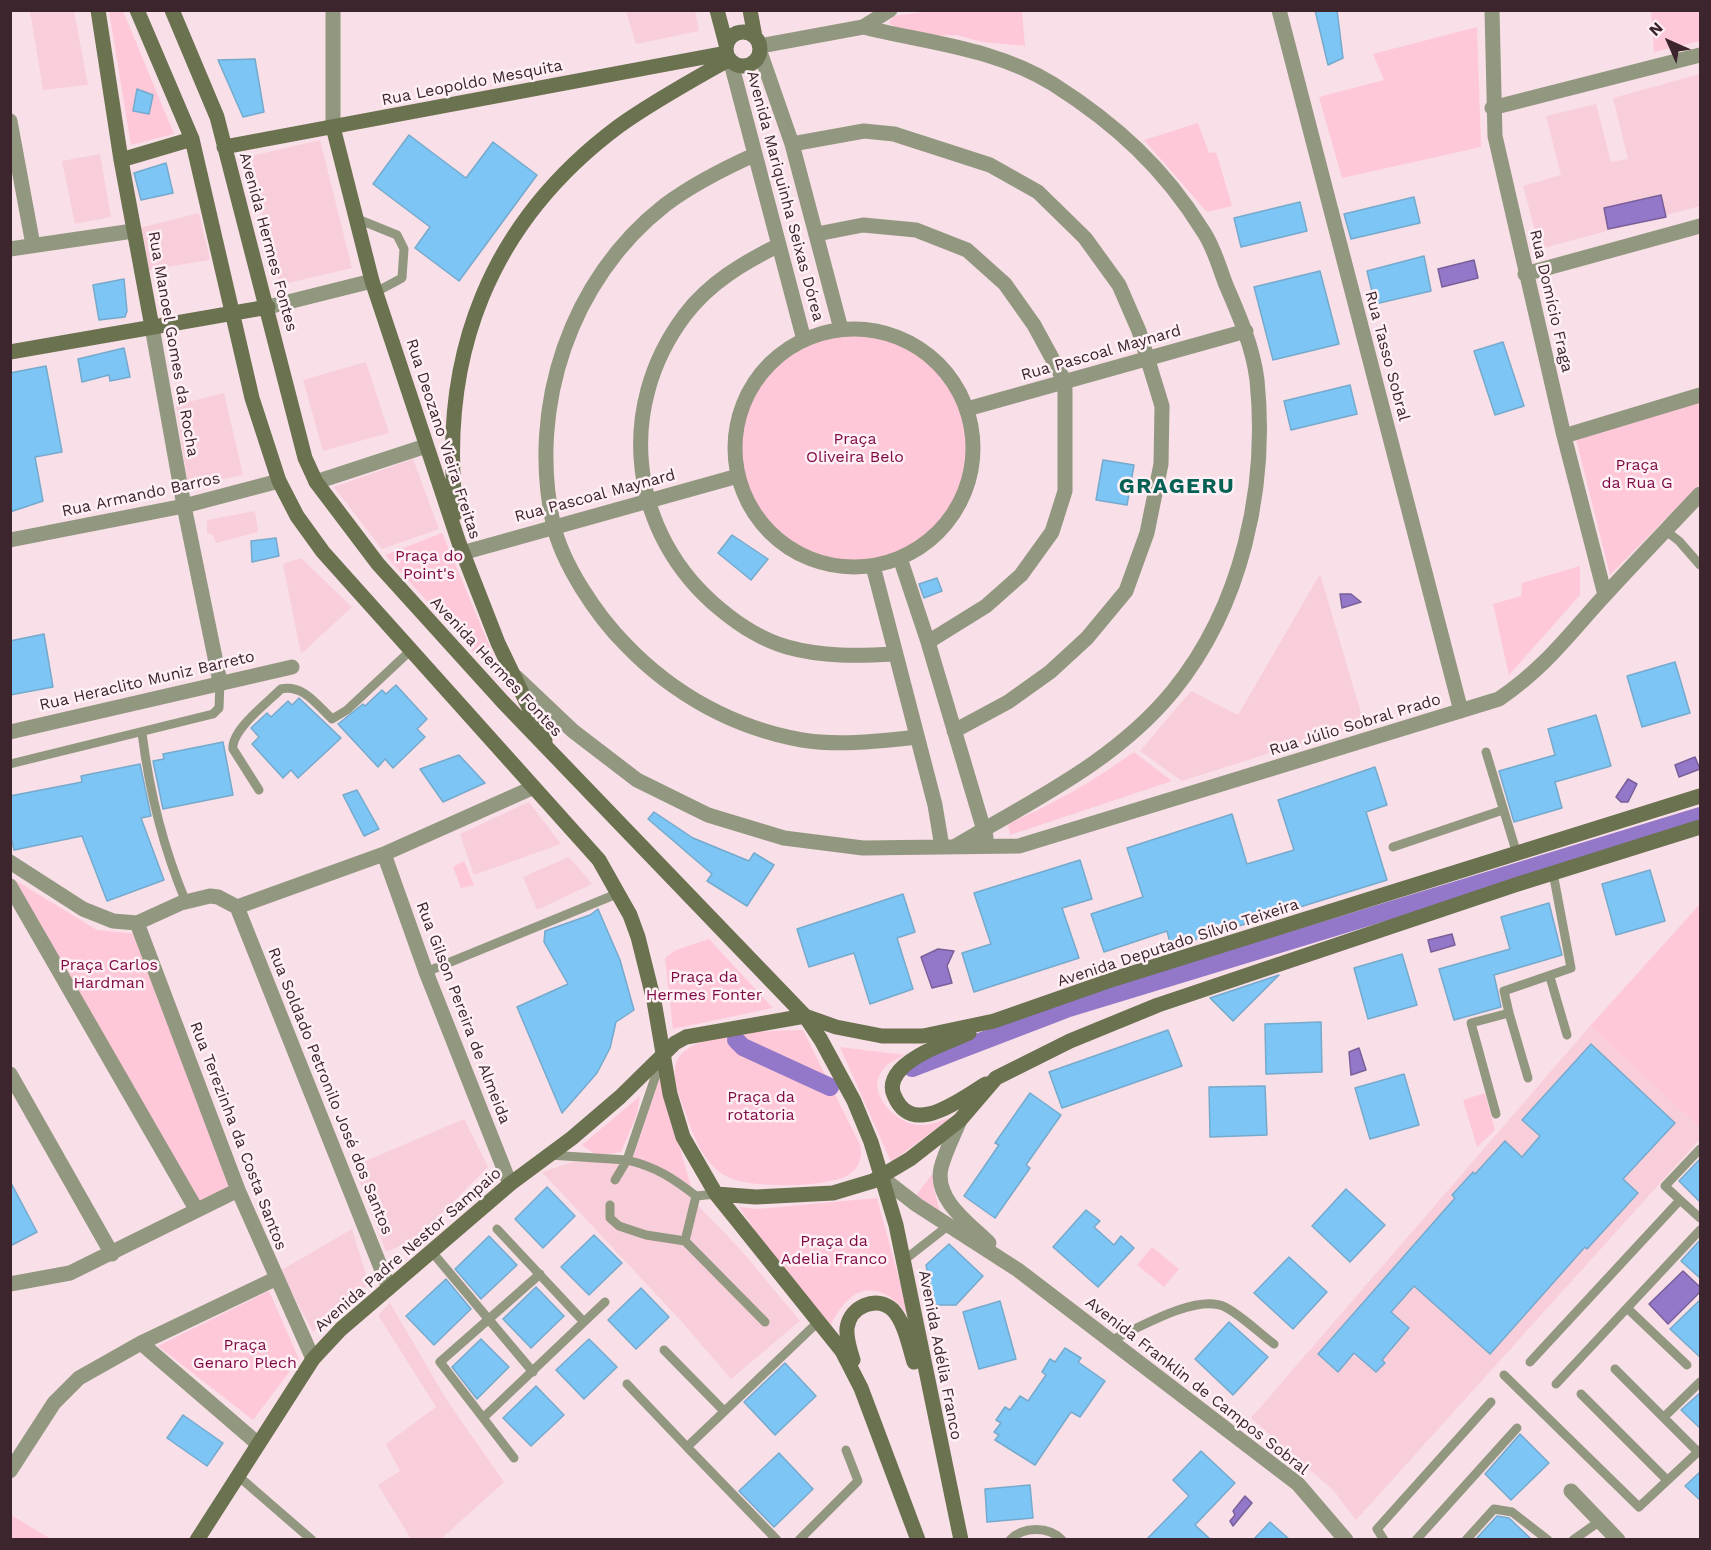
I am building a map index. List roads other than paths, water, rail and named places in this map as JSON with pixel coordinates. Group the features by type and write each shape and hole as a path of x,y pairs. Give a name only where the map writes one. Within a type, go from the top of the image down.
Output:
{"main road":[{"name":"Rua Manoel Gomes da Rocha","path":"99,10 121,160 152,327"},
{"path":"137,10 192,139 252,398 279,481 297,516 323,552 532,788 599,860 619,894 638,937 670,1094 683,1137 716,1194 842,1351 861,1388"},
{"name":"Avenida Hermes Fontes","path":"172,10 217,117 305,458 316,482 378,564 550,752 805,1016 854,1101 871,1142 881,1177"},
{"path":"717,10 728,55 741,67 751,65 758,45 750,10"},
{"path":"461,548 450,468 452,420 466,344 481,294 511,239 544,195 595,146 655,101 728,55 732,36 741,32 758,45"},
{"name":"Rua Leopoldo Mesquita","path":"224,147 728,55"},
{"name":"Rua Deozano Vieira Freitas","path":"333,127 374,287 461,548 498,643 550,752"},
{"path":"121,160 192,139"},
{"path":"10,352 267,307"},
{"name":"Avenida Deputado Sílvio Teixeira","path":"805,1016 836,1028 882,1036 923,1036 994,1021 1114,979 1701,796"},
{"path":"994,1021 914,1059 894,1076 892,1090 897,1103 906,1112 918,1116 930,1115 996,1078 1070,1041 1158,1005 1553,873 1701,828"},
{"path":"663,1055 675,1043 686,1037 805,1016"},
{"name":"Avenida Padre Nestor Sampaio","path":"197,1539 313,1359 341,1329 510,1184 620,1097 663,1055"},
{"path":"716,1194 756,1197 833,1193 881,1177 910,1159 960,1120 996,1078"},
{"name":"Avenida Adélia Franco","path":"881,1177 896,1225 933,1416 960,1539"},
{"path":"918,1539 901,1503 861,1388 848,1340 847,1326 853,1315 863,1306 873,1302 883,1304 899,1318 933,1416"}],"street":[{"path":"333,10 333,127"},
{"path":"863,27 890,10"},
{"name":"Rua Tasso Sobral","path":"1279,10 1461,711"},
{"name":"Rua Domício Fraga","path":"1492,10 1492,108 1495,136 1525,274 1605,595"},
{"path":"758,45 863,27 996,56 1051,83 1118,129 1168,181 1206,234 1246,332 1257,378 1259,432 1248,534 1233,586 1206,644 1172,691 1133,730 1095,762 1058,788 948,847 935,806 873,566"},
{"name":"Avenida Mariquinha Seixas Dórea","path":"758,45 792,144 841,329"},
{"name":"Avenida Mariquinha Seixas Dórea","path":"728,55 804,339"},
{"path":"1492,108 1701,55"},
{"path":"10,121 33,245"},
{"path":"792,144 864,131 894,134 990,165 1038,192 1085,238 1119,285 1149,359 1162,406 1161,464 1147,533 1126,591 1087,638 1050,672 1008,702 954,731"},
{"path":"754,155 708,176 665,205 627,240 596,281 586,299 572,326 555,374 546,424 546,476 553,526 576,579 608,627 647,668 694,702 746,726 802,740 860,744 917,737"},
{"path":"817,234 863,225 916,230 967,250 1005,284 1034,325 1065,382 1065,491 1052,532 1021,575 986,606 928,642"},
{"path":"1525,274 1701,226"},
{"path":"10,249 134,231"},
{"path":"779,245 744,262 712,286 685,315 664,348 649,384 642,423 641,462 647,500 667,549 679,568 698,591 738,624 785,646 836,657 895,654"},
{"path":"267,307 374,287"},
{"name":"Rua Manoel Gomes da Rocha","path":"152,327 184,506 220,682"},
{"path":"841,329 876,331 894,335 918,347 939,364 956,384 967,409 973,438 972,468 963,496 947,522 926,543 900,558 873,566 843,567 824,563 787,548 765,528 748,504 738,476 735,444 740,411 755,382 777,357 804,339 841,329"},
{"name":"Rua Pascoal Maynard","path":"967,409 1246,332"},
{"path":"1564,436 1701,395"},
{"path":"316,482 426,446"},
{"name":"Rua Pascoal Maynard","path":"461,548 553,526 738,476"},
{"name":"Rua Armando Barros","path":"10,540 184,506 279,481"},
{"name":"Rua Júlio Sobral Prado","path":"516,677 573,731 637,780 708,815 784,838 863,848 988,849 1019,846 1499,699 1529,678 1555,654 1605,595 1701,494"},
{"path":"900,558 928,642 988,849"},
{"name":"Rua Heraclito Muniz Barreto","path":"10,732 291,667"},
{"path":"10,862 98,917 137,922 186,902 210,896 218,897 237,907 384,854 532,788"},
{"name":"Rua Gilson Pereira de Almeida","path":"384,854 426,972 510,1184"},
{"path":"10,886 195,1209"},
{"name":"Rua Soldado Petronilo José dos Santos","path":"237,907 389,1288"},
{"name":"Rua Terezinha da Costa Santos","path":"137,922 238,1190 275,1279 313,1359"},
{"path":"10,1074 112,1254"},
{"name":"Avenida Franklin de Campos Sobral","path":"960,1120 941,1169 944,1194 954,1209 1018,1270"},
{"name":"Avenida Franklin de Campos Sobral","path":"881,1177 1018,1270 1298,1484 1346,1539"},
{"path":"10,1284 70,1273 112,1254 195,1209 238,1190"},
{"path":"10,1471 54,1403 66,1388 79,1378 141,1343 275,1279"},
{"path":"141,1343 257,1443"},
{"path":"1571,1491 1618,1539"}],"lane":[{"path":"355,218 397,235 404,249 402,278 374,287"},
{"path":"1666,531 1679,541 1701,565"},
{"path":"259,790 233,749 232,741 281,689 291,687 300,689 332,719 347,710 410,651"},
{"path":"10,764 216,713 219,708 220,682"},
{"path":"142,733 146,763 160,820 186,902"},
{"path":"1486,752 1517,854"},
{"path":"1393,847 1503,810"},
{"path":"1528,1078 1504,991 1571,968 1553,873"},
{"path":"426,972 619,894"},
{"path":"1550,976 1567,1035"},
{"path":"1496,1114 1471,1023 1509,1013"},
{"path":"615,1180 627,1160 663,1055"},
{"path":"1701,1149 1665,1186 1701,1218"},
{"path":"549,1155 627,1160 651,1166 670,1175 696,1196 716,1194"},
{"path":"685,1241 696,1196"},
{"path":"1530,1362 1680,1200"},
{"path":"610,1205 610,1218 619,1226 646,1235 685,1241 765,1322"},
{"path":"903,1260 949,1225"},
{"path":"496,1230 584,1322"},
{"path":"1556,1384 1701,1230"},
{"path":"432,1252 533,1372"},
{"path":"514,1458 440,1362 487,1318 540,1274"},
{"path":"483,1418 606,1302"},
{"path":"1110,1341 1184,1308 1201,1304 1224,1306 1274,1344"},
{"path":"1627,1308 1687,1365"},
{"path":"687,1447 818,1322"},
{"path":"664,1350 724,1411"},
{"path":"1504,1375 1639,1507 1699,1450 1615,1369"},
{"path":"1664,1417 1701,1382"},
{"path":"627,1384 777,1539"},
{"path":"1581,1394 1667,1480"},
{"path":"1384,1539 1377,1529 1491,1402"},
{"path":"1416,1539 1517,1428"},
{"path":"799,1539 858,1481 846,1450"},
{"path":"237,1474 312,1539"},
{"path":"1466,1539 1494,1509 1512,1512 1546,1539"},
{"path":"1573,1539 1600,1521"},
{"path":"1010,1539 1016,1533 1032,1529 1050,1532 1062,1539"}],"waterway":[{"path":"912,1068 1066,1009 1700,816"},
{"path":"736,1040 743,1047 830,1087"}],"district":[{"name":"GRAGERU","path":"1177,487"}],"park label":[{"name":"Praça Oliveira Belo","path":"855,448"},
{"name":"Praça da Rua G","path":"1637,474"},
{"name":"Praça do Point's","path":"429,565"},
{"name":"Praça Carlos Hardman","path":"109,974"},
{"name":"Praça da Hermes Fonter","path":"704,986"},
{"name":"Praça da rotatoria","path":"761,1106"},
{"name":"Praça da Adelia Franco","path":"834,1250"},
{"name":"Praça Genaro Plech","path":"245,1354"}]}
